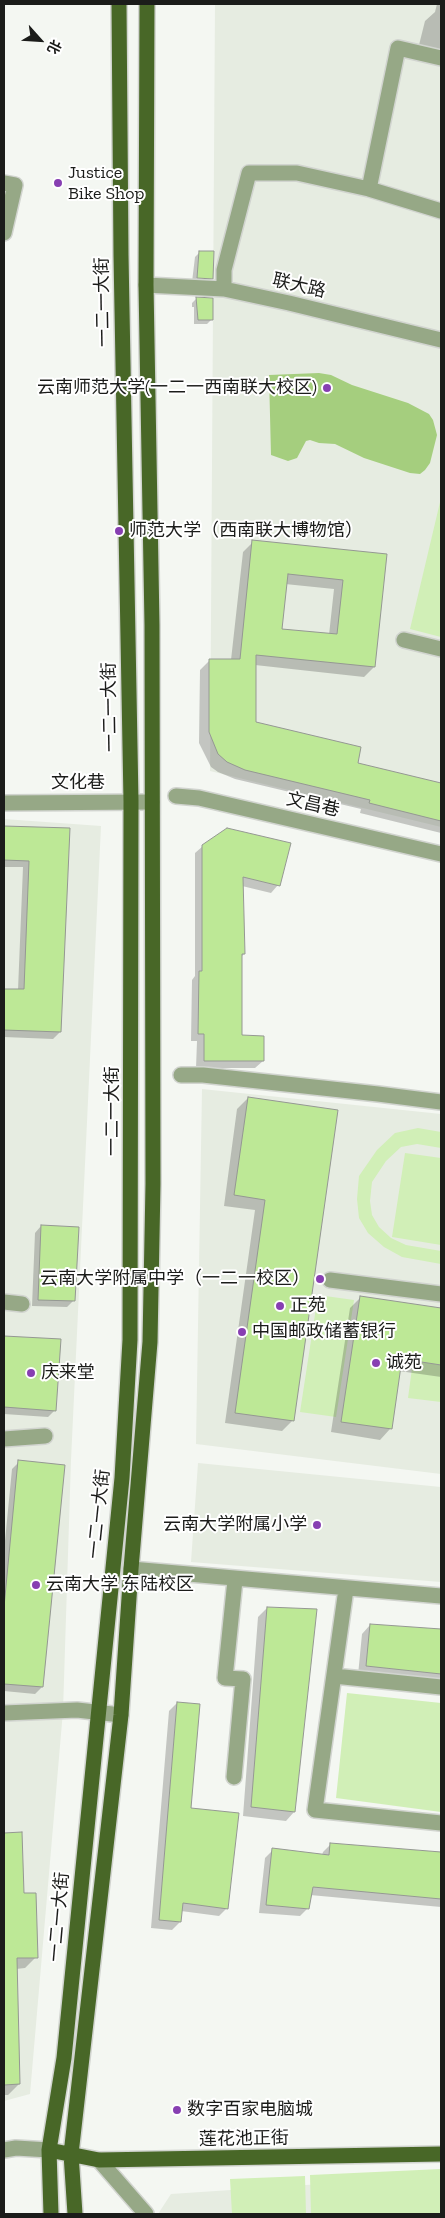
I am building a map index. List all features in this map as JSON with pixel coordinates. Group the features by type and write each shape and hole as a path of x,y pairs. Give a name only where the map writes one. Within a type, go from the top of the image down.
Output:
{"main road":[{"name":"一二一大街","path":"51,2214 49,2150 64,2058 97,1712 122,1478 130,1340 131,801 121,255 119,4"},
{"name":"一二一大街","path":"74,2214 71,2154 121,1715 150,1342 152,1184 152,625 146,285 147,4"},
{"name":"莲花池正街","path":"49,2150 99,2160 441,2154"}],"street":[{"path":"369,188 398,48 441,58"},
{"path":"224,289 224,270 248,173 297,173 369,188 441,211"},
{"path":"4,183 15,185 4,233"},
{"name":"联大路","path":"146,285 224,289 289,302 441,340"},
{"path":"404,640 441,649"},
{"name":"文昌巷","path":"176,796 200,798 441,854"},
{"name":"文化巷","path":"4,803 152,802"},
{"path":"181,1075 441,1102"},
{"path":"330,1280 441,1294"},
{"path":"4,1302 22,1304"},
{"path":"4,1439 45,1436"},
{"path":"131,1570 441,1596"},
{"path":"234,1777 243,1679 225,1678 235,1580"},
{"path":"346,1589 315,1810 441,1823"},
{"path":"334,1676 441,1687"},
{"path":"4,1712 77,1710 121,1715"},
{"path":"4,2150 16,2148 49,2150"},
{"path":"99,2160 146,2214"}],"shaded area":[{"name":"云南师范大学(一二一西南联大校区)","path":"215,4 441,4 441,827 210,771"},
{"path":"319,373 331,375 352,385 408,403 429,414 433,420 437,435 430,463 425,470 420,474 410,473 364,458 335,444 319,443 310,440 306,441 297,458 288,461 271,455 269,375"},
{"path":"441,498 441,637 410,629"},
{"name":"云南大学 东陆校区","path":"4,819 101,826 71,1460 63,1711 30,2094 4,2101"},
{"name":"云南大学附属中学（一二一校区）","path":"202,1089 441,1114 441,1474 196,1444"},
{"path":"418,1128 441,1132 441,1148 417,1144 401,1147 386,1161 372,1182 370,1201 372,1215 379,1227 391,1238 406,1245 441,1251 441,1264 402,1257 384,1247 368,1233 359,1218 357,1199 359,1176 377,1150 395,1133"},
{"path":"405,1153 441,1158 441,1245 392,1237"},
{"path":"318,1295 354,1300 336,1417 300,1412"},
{"path":"413,1361 441,1365 441,1402 408,1398"},
{"name":"云南大学附属小学","path":"198,1463 441,1487 441,1582 191,1562"},
{"path":"347,1693 441,1703 441,1812 336,1798"},
{"path":"441,2169 441,2214 311,2214 310,2175"},
{"path":"305,2176 306,2214 232,2214 230,2179"},
{"path":"441,2176 441,2214 158,2214 171,2194"}],"building":[{"path":"199,251 214,251 213,279 197,278"},
{"path":"196,297 213,298 213,320 198,320"},
{"path":"252,540 387,554 375,667 256,655 256,722 361,747 358,763 441,783 441,821 369,803 370,800 245,770 227,762 218,754 209,732 209,659 240,659","holes":["288,574 343,580 337,634 282,629"]},
{"path":"4,826 70,828 61,1032 4,1030 4,989 24,989 29,861 4,860"},
{"path":"227,828 291,843 280,886 243,877 245,954 242,954 242,1035 264,1036 264,1061 204,1061 204,1034 198,1034 199,971 202,971 202,845"},
{"name":"正苑","path":"248,1097 338,1110 294,1421 235,1413 265,1200 234,1195"},
{"path":"41,1225 79,1227 75,1301 38,1300"},
{"name":"诚苑","path":"360,1296 441,1308 441,1365 402,1359 392,1429 341,1422"},
{"name":"庆来堂","path":"4,1336 61,1339 56,1411 4,1407"},
{"path":"18,1460 65,1465 43,1687 4,1684 4,1607"},
{"path":"267,1607 317,1609 295,1812 251,1807"},
{"path":"370,1624 441,1629 441,1674 366,1666"},
{"path":"177,1702 200,1704 191,1808 239,1813 228,1909 183,1903 181,1922 159,1920"},
{"path":"22,1832 24,1893 36,1893 38,1958 17,1958 20,2084 4,2085 4,1833"},
{"path":"330,1843 441,1852 441,1899 313,1887 309,1909 266,1905 272,1848 329,1855"}],"place":[{"name":"Justice Bike Shop","path":"58,183"},
{"name":"云南师范大学(一二一西南联大校区)","path":"327,388"},
{"name":"师范大学（西南联大博物馆）","path":"119,531"},
{"name":"云南大学附属中学（一二一校区）","path":"320,1279"},
{"name":"正苑","path":"280,1306"},
{"name":"中国邮政储蓄银行","path":"242,1332"},
{"name":"诚苑","path":"376,1363"},
{"name":"庆来堂","path":"31,1373"},
{"name":"云南大学附属小学","path":"317,1525"},
{"name":"云南大学 东陆校区","path":"36,1585"},
{"name":"数字百家电脑城","path":"177,2110"}]}
